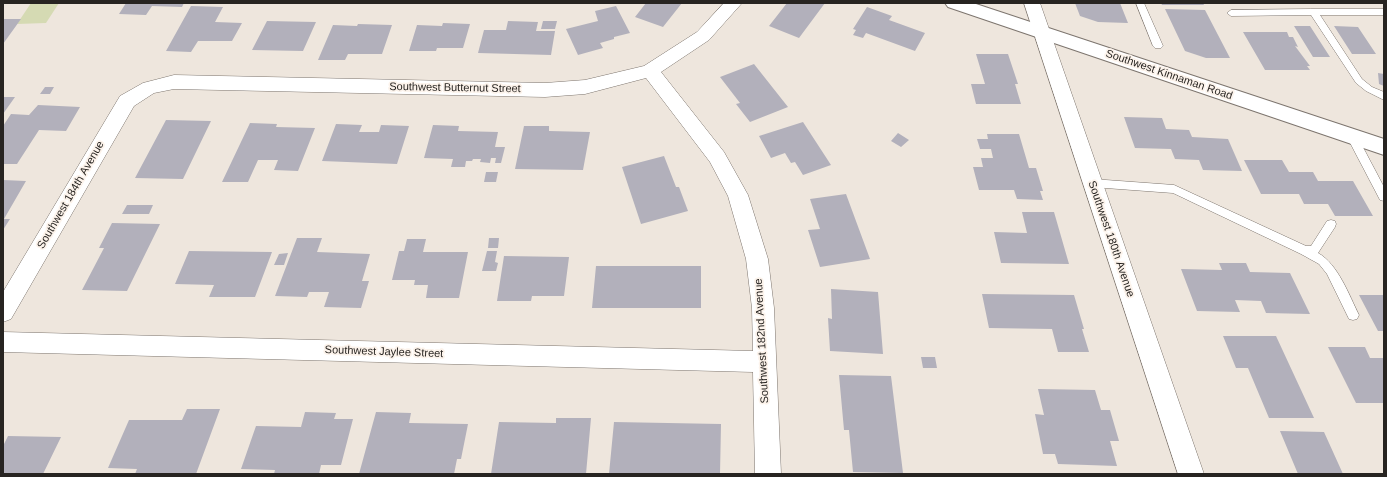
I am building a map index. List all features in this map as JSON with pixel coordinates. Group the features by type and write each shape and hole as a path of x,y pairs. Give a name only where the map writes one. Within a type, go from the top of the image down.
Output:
{"main road":[{"name":"Southwest Kinnaman Road","path":"954,3 1384,148"}],"street":[{"name":"Southwest Butternut Street","path":"149,88 174,82 545,90 585,87 650,71 703,36 734,3"},
{"name":"Southwest 180th Avenue","path":"1032,3 1191,474"},
{"name":"Southwest 182nd Avenue","path":"650,71 717,157 738,195 757,259 763,308 768,474"},
{"name":"Southwest 184th Avenue","path":"3,312 127,101 149,88"},
{"name":"Southwest Jaylee Street","path":"3,342 765,362"}],"lane":[{"path":"1140,3 1158,46"},
{"path":"1358,3 1365,12"},
{"path":"1313,12 1359,81 1369,89 1384,96"},
{"path":"1231,13 1384,12"},
{"path":"1352,136 1384,197"},
{"path":"1092,183 1174,189 1305,251 1323,261 1331,271 1353,315"},
{"path":"1305,251 1314,250 1331,224"}],"green space":[{"path":"31,3 59,3 46,23 17,24"}],"building":[{"path":"126,3 184,3 182,7 152,6 146,15 119,14"},
{"path":"646,3 682,3 663,27 635,17"},
{"path":"787,3 825,3 799,38 769,26"},
{"path":"1075,3 1120,3 1128,23 1098,22 1080,16"},
{"path":"1161,3 1203,3 1204,5 1162,5"},
{"path":"191,6 223,7 215,22 242,23 232,41 198,41 191,52 166,51"},
{"path":"616,6 630,33 614,37 614,39 600,43 603,48 578,55 566,29 598,21 595,11"},
{"path":"867,7 892,16 889,20 925,33 915,51 866,33 863,38 853,35 856,30 853,29"},
{"path":"1165,9 1205,10 1230,58 1206,58 1185,51"},
{"path":"3,19 21,19 3,44"},
{"path":"267,21 316,22 303,51 252,50"},
{"path":"508,21 538,22 536,31 555,31 551,55 478,53 484,30 506,30"},
{"path":"543,21 557,21 555,29 541,29"},
{"path":"443,23 470,24 463,48 437,48 436,51 409,51 417,25 442,26"},
{"path":"358,24 392,25 382,54 348,54 345,60 318,60 333,25 357,26"},
{"path":"1294,26 1310,26 1330,57 1313,57"},
{"path":"1334,26 1358,27 1376,54 1352,54"},
{"path":"1243,32 1287,32 1289,37 1293,37 1298,47 1295,46 1310,66 1307,66 1310,70 1265,70"},
{"path":"976,54 1008,54 1018,84 1015,84 1021,104 976,104 971,84 985,84"},
{"path":"754,64 788,107 750,122 736,104 740,103 720,77"},
{"path":"1378,73 1384,74 1384,86 1379,84"},
{"path":"45,87 54,87 50,94 40,94"},
{"path":"3,97 15,97 3,114"},
{"path":"38,105 80,107 66,131 39,130 17,164 3,164 3,126 11,114 29,115"},
{"path":"1124,117 1162,118 1166,129 1189,130 1192,137 1228,139 1242,171 1203,170 1199,160 1175,159 1171,149 1135,148"},
{"path":"166,120 211,121 183,179 135,178"},
{"path":"803,122 831,165 803,175 795,162 791,163 785,153 771,158 759,136"},
{"path":"250,123 277,124 276,127 315,128 298,171 274,170 278,160 258,160 248,182 222,182"},
{"path":"336,124 362,125 359,132 379,132 381,125 409,126 397,164 322,161"},
{"path":"433,125 459,126 458,131 498,132 495,147 505,147 501,163 495,163 496,158 491,158 490,163 480,162 481,159 473,159 472,161 466,161 465,167 451,167 453,159 424,158"},
{"path":"524,126 549,126 549,131 590,132 583,170 515,169"},
{"path":"898,133 909,140 901,147 891,141"},
{"path":"987,134 1019,134 1029,168 1036,168 1043,191 1040,191 1043,200 1017,199 1014,190 979,190 973,167 983,167 981,158 993,158 991,149 980,149 977,139 988,139"},
{"path":"664,156 676,187 679,187 688,211 641,224 622,167"},
{"path":"1244,160 1282,160 1289,172 1313,172 1318,181 1353,181 1373,216 1335,216 1328,204 1304,204 1299,194 1261,194"},
{"path":"486,172 498,172 496,182 484,182"},
{"path":"3,180 26,181 4,219 10,219 3,230"},
{"path":"846,194 870,259 820,267 808,230 820,229 810,199"},
{"path":"127,205 153,205 149,214 122,214"},
{"path":"1022,212 1054,212 1069,264 1001,263 994,232 1027,233"},
{"path":"112,223 160,224 127,291 82,290 104,248 99,248"},
{"path":"297,238 322,238 317,252 370,254 362,281 369,281 361,308 324,307 329,292 309,292 307,297 275,296"},
{"path":"489,238 499,238 498,248 488,248"},
{"path":"407,239 426,239 423,252 468,252 459,298 426,298 428,285 414,285 415,280 392,280 399,251 404,251"},
{"path":"189,251 272,252 255,297 209,297 214,285 175,284"},
{"path":"487,251 497,251 495,262 498,263 496,271 482,271"},
{"path":"288,253 284,265 274,265 279,254"},
{"path":"504,256 569,257 564,296 532,296 531,301 497,301"},
{"path":"1219,263 1246,263 1250,272 1290,273 1310,314 1266,313 1261,301 1235,300 1240,312 1197,311 1181,269 1222,270"},
{"path":"596,266 701,266 701,308 592,308"},
{"path":"831,289 878,292 883,354 830,351 828,318 832,319"},
{"path":"982,294 1074,295 1089,352 1058,352 1052,329 989,328"},
{"path":"1359,295 1384,295 1384,331 1378,331"},
{"path":"1223,336 1276,336 1314,418 1269,418 1248,368 1236,368"},
{"path":"1328,347 1365,347 1370,358 1384,358 1384,403 1356,403"},
{"path":"921,357 935,357 937,368 923,368"},
{"path":"839,375 891,376 903,473 853,472 849,430 844,430"},
{"path":"1038,389 1095,390 1101,410 1110,410 1119,441 1110,441 1117,466 1058,464 1055,454 1043,454 1035,414 1044,415"},
{"path":"187,409 220,409 196,474 135,474 137,469 108,468 129,420 182,420"},
{"path":"305,412 336,413 334,419 353,419 341,465 321,465 319,474 274,474 275,470 241,469 256,426 301,427"},
{"path":"376,412 411,413 409,423 468,424 461,459 457,459 454,474 359,474"},
{"path":"556,418 591,418 586,474 491,474 499,422 556,423"},
{"path":"614,422 721,424 720,474 609,474"},
{"path":"1280,431 1324,432 1343,474 1298,474"},
{"path":"8,436 61,437 43,474 3,474 3,446"}]}
